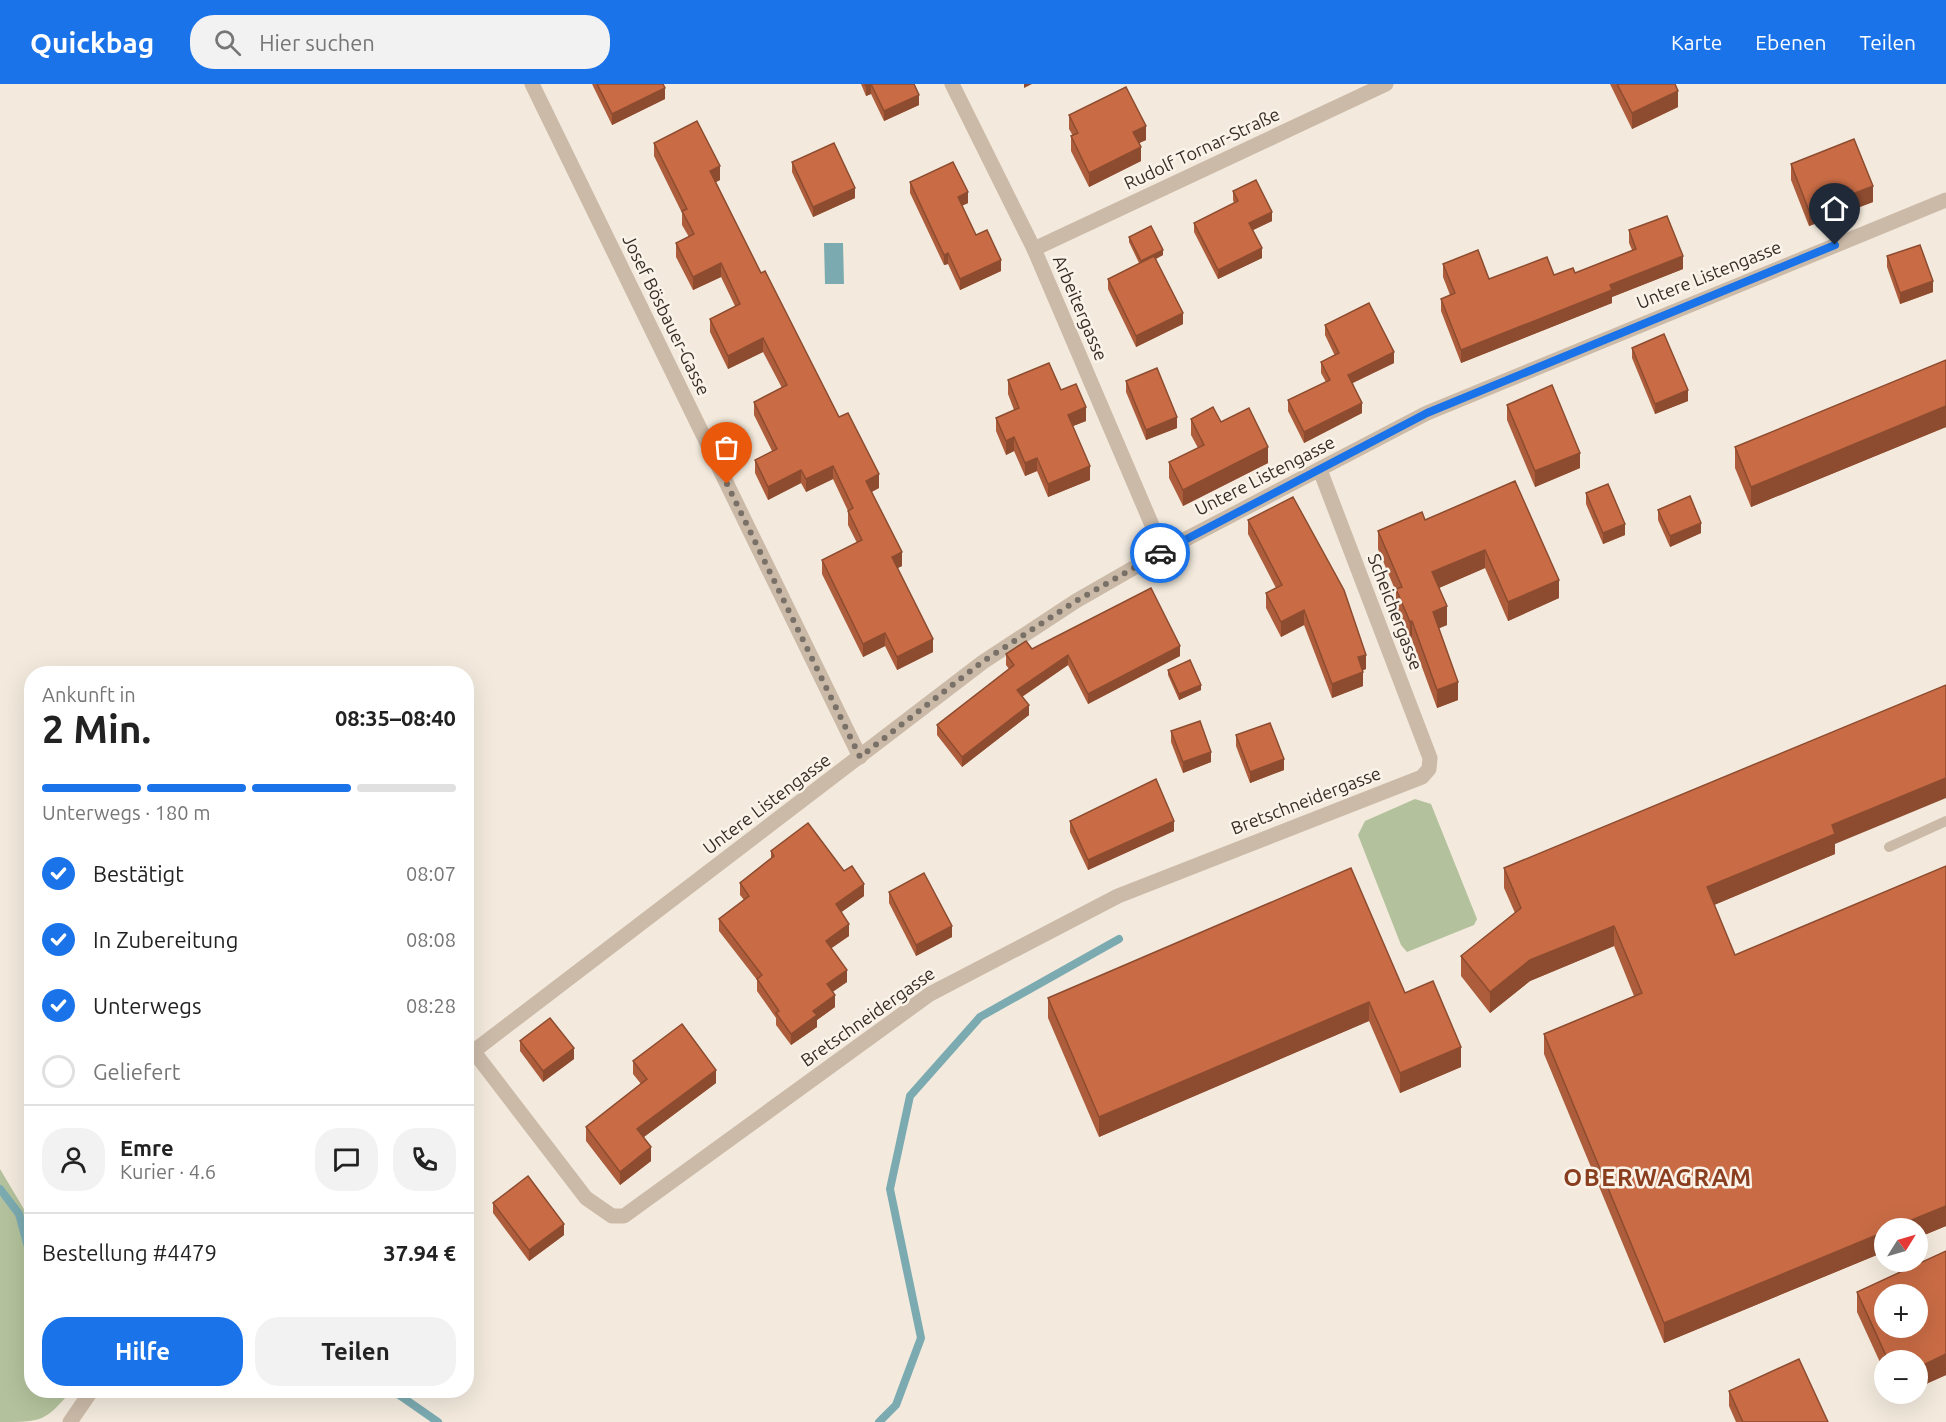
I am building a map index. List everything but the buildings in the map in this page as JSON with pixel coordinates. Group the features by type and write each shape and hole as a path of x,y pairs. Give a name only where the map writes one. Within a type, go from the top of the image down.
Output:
{"street":[{"name":"Josef Bösbauer-Gasse","path":"532,84 860,757"},
{"name":"Arbeitergasse","path":"952,84 1034,249 1163,551"},
{"name":"Rudolf Tornar-Straße","path":"1034,249 1386,84"},
{"name":"Untere Listengasse","path":"474,1051 982,662 1076,601 1163,551 1427,413 1946,200"},
{"name":"Scheichergasse","path":"1320,470 1430,758 1430,769"},
{"name":"Bretschneidergasse","path":"474,1059 586,1198 612,1216 624,1216 930,994 1118,896 1422,777 1430,769"},
{"path":"70,1422 86,1398"}],"lane":[{"path":"1888,847 1946,821"}],"green space":[{"path":"1415,799 1431,804 1477,919 1474,925 1407,952 1401,945 1358,835 1365,821"},
{"path":"0,1169 24,1209 24,1398 65,1398 55,1409 41,1418 25,1422 0,1422"}],"water":[{"path":"824,243 843,243 844,284 825,284"}],"waterway":[{"path":"879,1422 896,1405 921,1338 890,1189 910,1096 980,1017 1119,939"},
{"path":"0,1189 19,1214 24,1232"},
{"path":"404,1398 438,1422"}],"way so far":[{"path":"727,484 860,757 982,662 1076,601 1160,553"}],"district":[{"name":"OBERWAGRAM","path":"1658,1178"}],"route":[{"path":"1160,553 1427,413 1835,245"}]}
